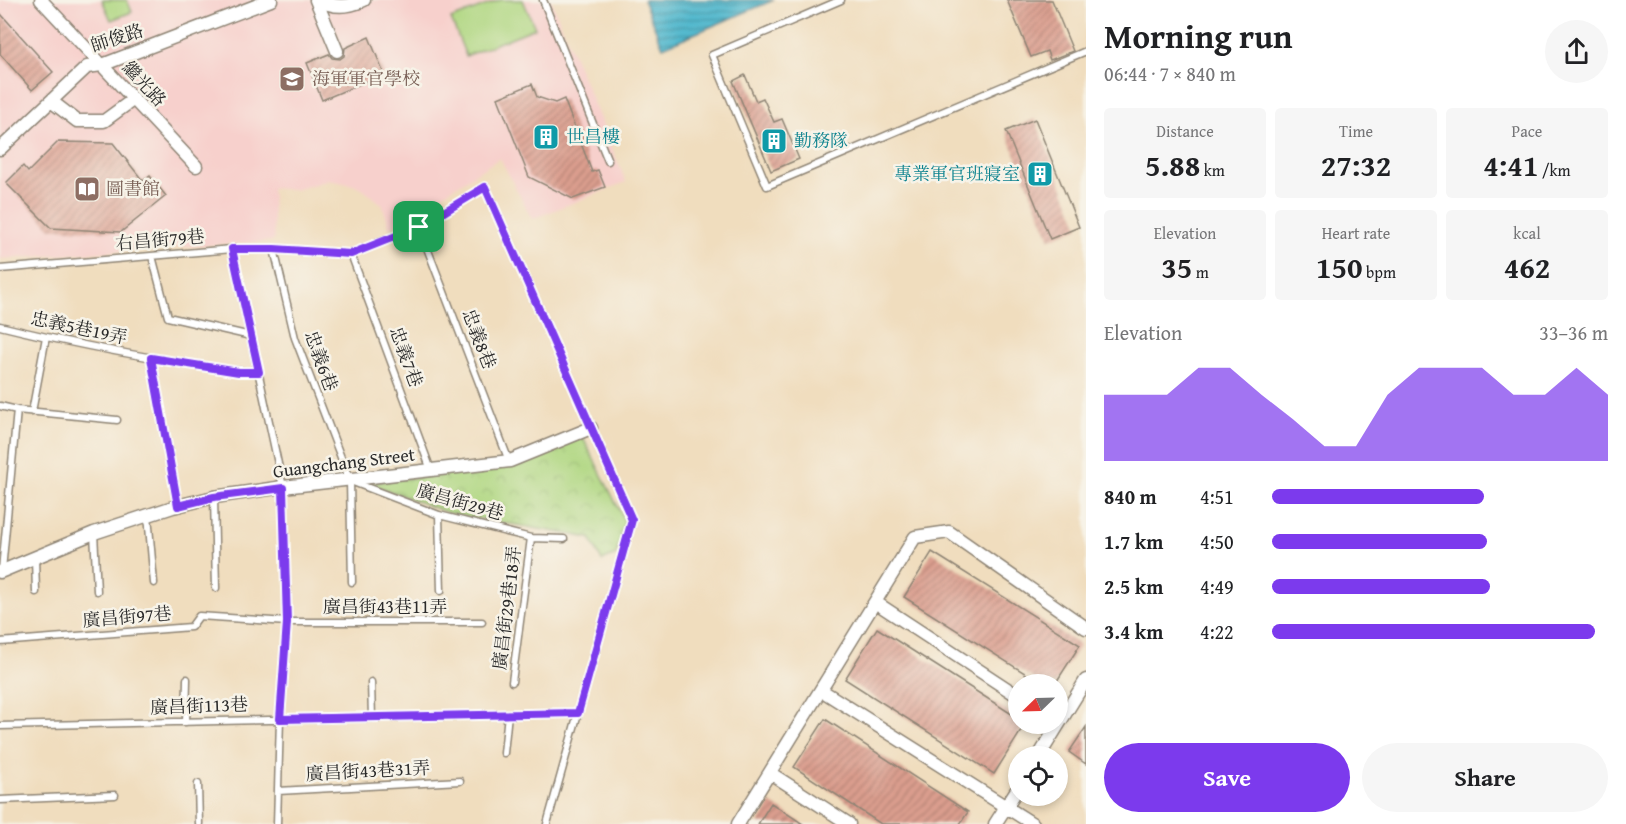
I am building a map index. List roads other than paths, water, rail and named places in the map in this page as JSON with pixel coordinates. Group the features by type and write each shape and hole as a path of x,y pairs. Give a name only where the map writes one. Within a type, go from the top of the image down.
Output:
{"street":[{"name":"繼光路","path":"41,0 196,166"},
{"name":"師俊路","path":"0,149 87,67 102,65 271,0"},
{"path":"318,0 339,7 353,6 364,0"},
{"path":"318,0 337,51"},
{"path":"51,101 77,121 104,121 134,99"},
{"name":"Guangchang Street","path":"1,571 94,533 214,497 510,461 591,428"},
{"path":"738,824 915,537 949,532 1086,628"},
{"path":"875,602 1008,689"},
{"path":"1068,708 1086,681"},
{"path":"821,690 1033,824"},
{"path":"770,773 849,824"},
{"path":"995,824 1008,804"}],"lane":[{"path":"543,0 608,161"},
{"path":"841,0 712,55 767,186 1086,51"},
{"name":"右昌街79巷","path":"0,269 232,249 351,254 419,227 485,187 591,428"},
{"name":"忠義8巷","path":"419,227 510,461"},
{"path":"232,249 283,488 287,622 280,719 277,824"},
{"name":"忠義6巷","path":"274,249 295,338 350,481 352,582"},
{"name":"忠義7巷","path":"351,254 432,471"},
{"path":"152,256 168,317 251,336"},
{"name":"忠義5巷19弄","path":"0,326 46,338 151,358 239,372 259,372"},
{"path":"32,411 46,338"},
{"path":"151,358 178,506"},
{"path":"0,406 17,410 117,420"},
{"path":"1,571 17,410"},
{"path":"547,824 632,520 591,428"},
{"name":"廣昌街29巷","path":"350,481 439,515 531,538 564,539"},
{"path":"214,497 216,588"},
{"path":"0,507 8,509"},
{"path":"148,515 154,583"},
{"path":"439,515 441,591"},
{"path":"94,533 97,591"},
{"name":"廣昌街29巷18弄","path":"512,682 531,538"},
{"path":"36,556 36,592"},
{"name":"廣昌街97巷","path":"0,642 191,627 199,616 287,622"},
{"name":"廣昌街43巷11弄","path":"287,622 482,622"},
{"path":"186,722 187,679"},
{"path":"371,682 372,718"},
{"name":"廣昌街113巷","path":"0,726 578,713"},
{"path":"504,753 508,714"},
{"name":"廣昌街43巷31弄","path":"278,791 460,781"},
{"path":"198,784 199,824"},
{"path":"0,800 115,795"}],"water":[{"path":"643,0 774,0 663,47"}],"place":[{"name":"海軍軍官學校","path":"292,79"},
{"name":"世昌樓","path":"546,137"},
{"name":"勤務隊","path":"774,141"},
{"name":"專業軍官班寢室","path":"1040,174"},
{"name":"圖書館","path":"87,189"}]}
